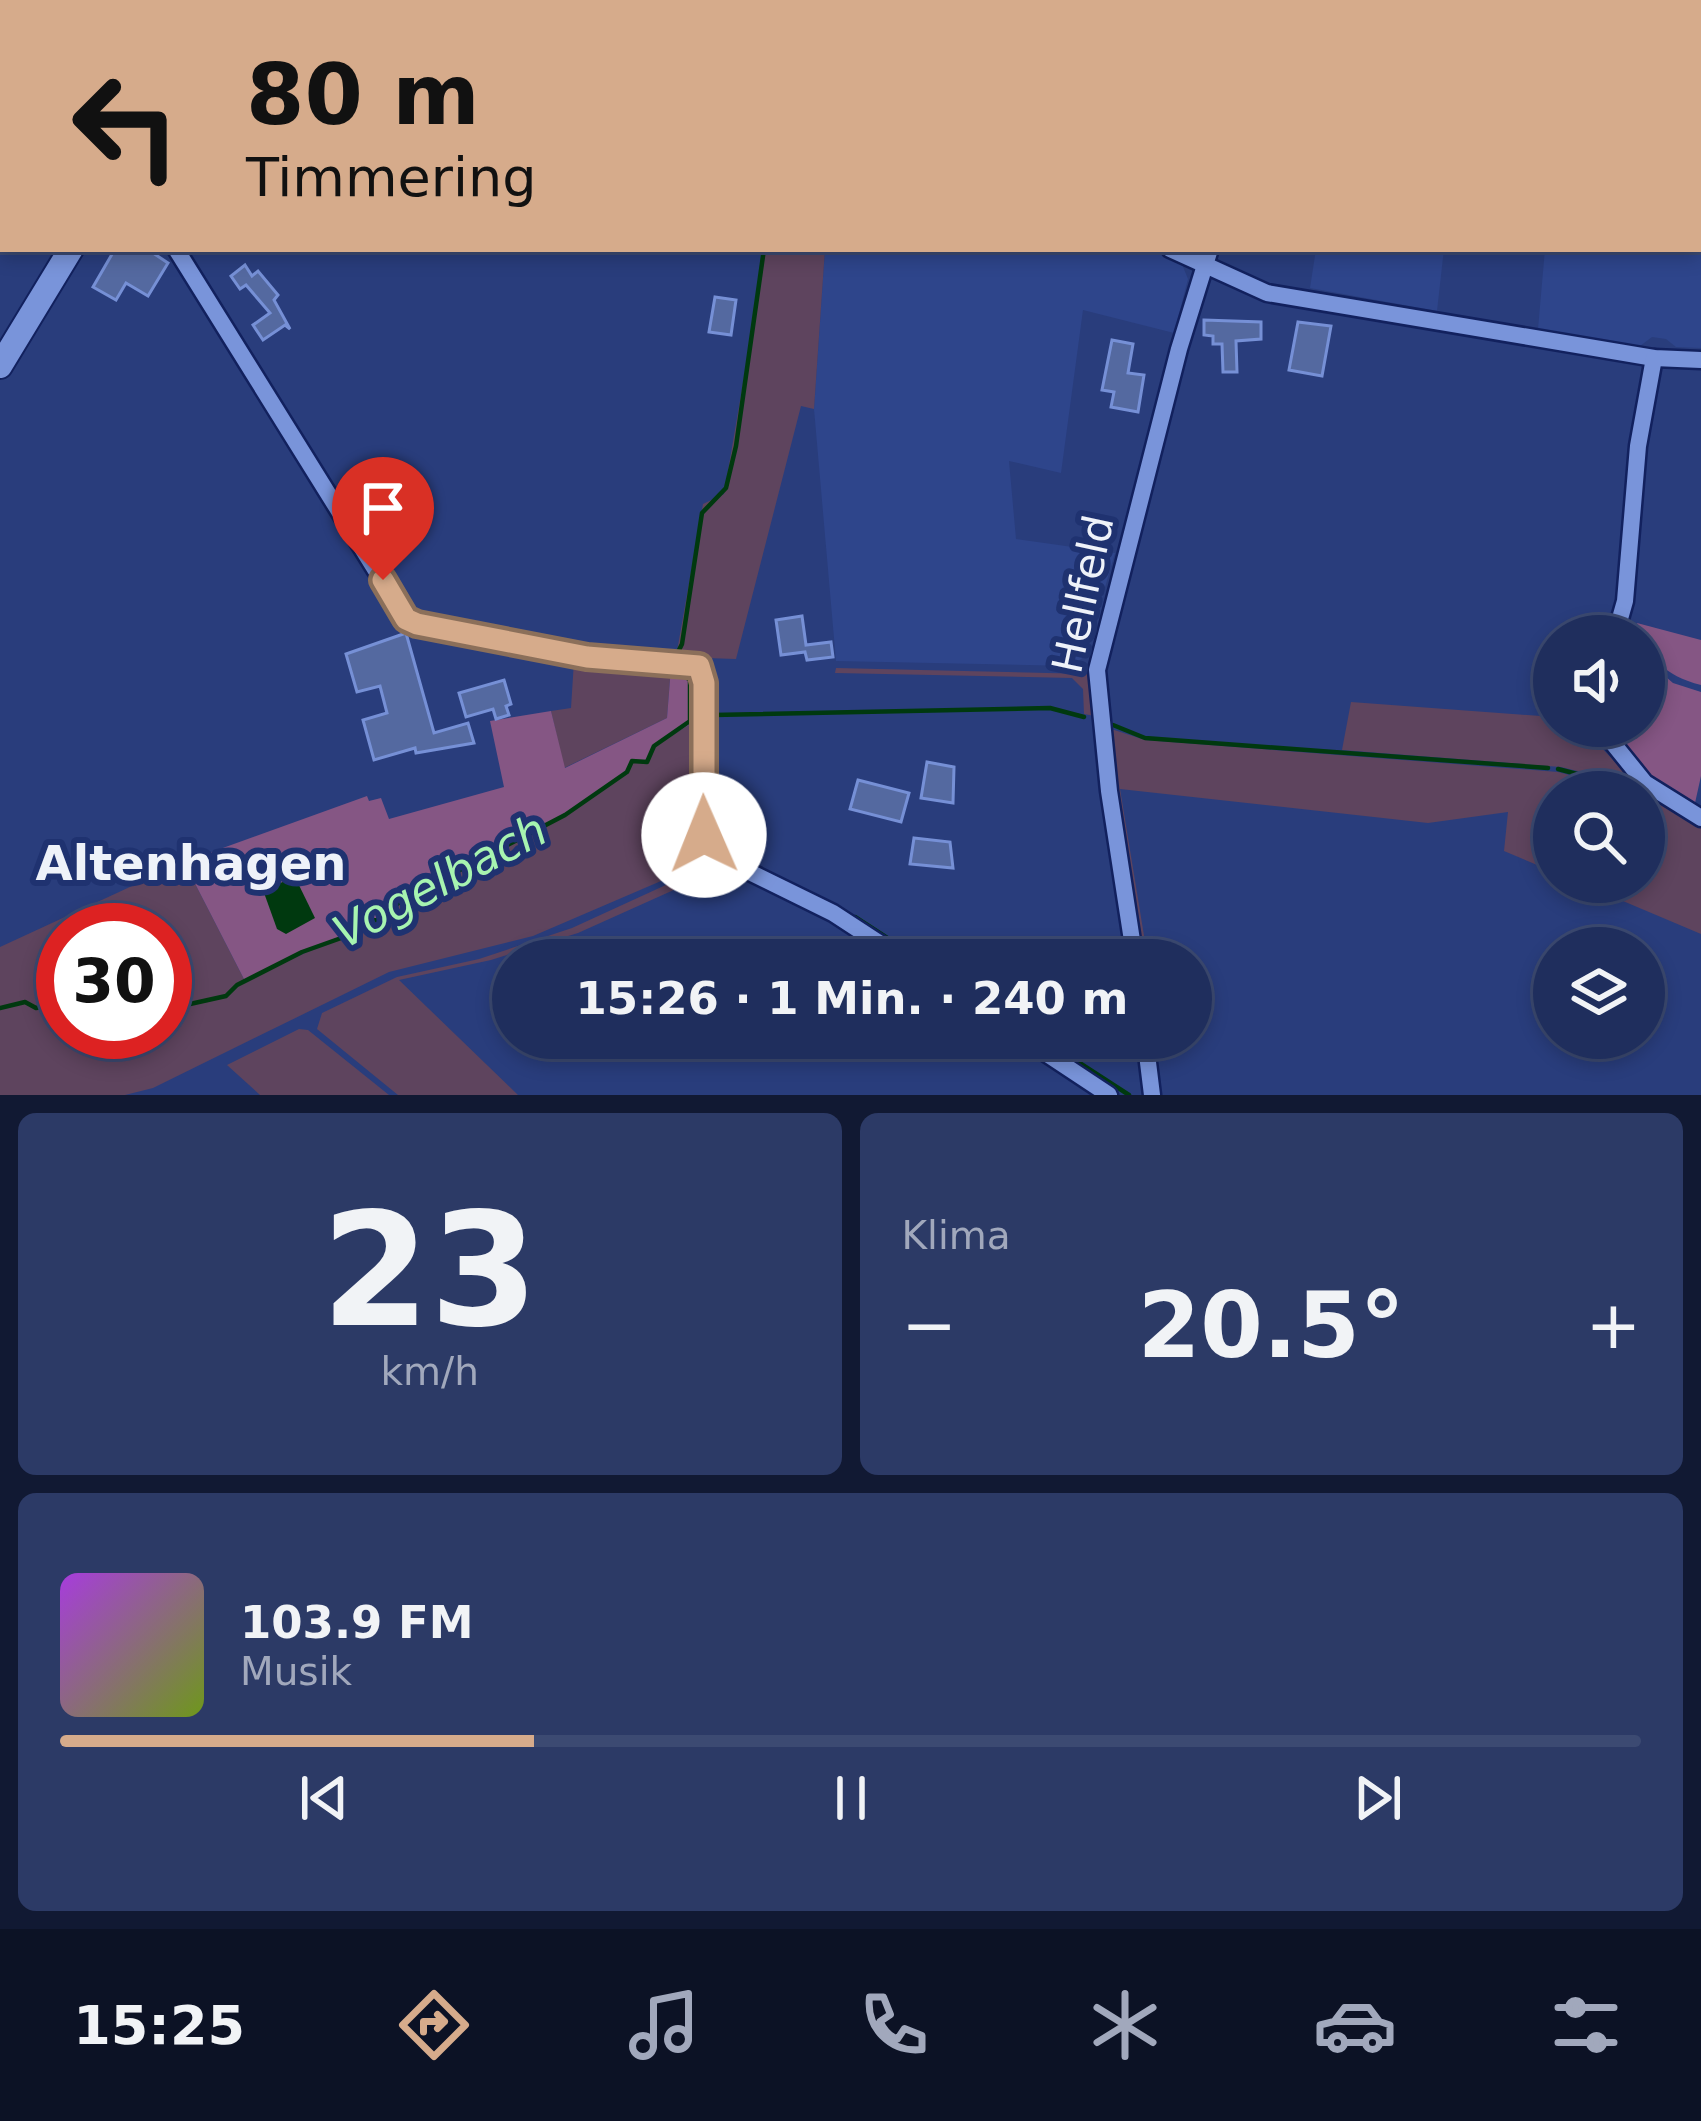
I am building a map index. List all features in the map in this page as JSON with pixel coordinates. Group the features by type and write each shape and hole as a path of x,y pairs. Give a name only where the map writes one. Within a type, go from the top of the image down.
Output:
{"main road":[{"path":"0,366 69,252"}],"street":[{"path":"178,252 406,619 587,657 699,666 704,683 704,835 711,853 833,913 873,939"},
{"path":"1176,252 1267,293 1654,358 1701,360"},
{"name":"Hellfeld","path":"1132,939 1104,754 1097,670 1179,350 1209,252"},
{"path":"1621,615 1638,446 1654,358"},
{"path":"1616,747 1645,783 1701,818"},
{"path":"1055,1059 1109,1095"},
{"path":"1148,1059 1152,1095"}],"shaded area":[{"path":"765,252 825,252 814,409 801,406 736,659 676,657 703,504 724,494"},
{"path":"825,252 1157,252 1182,264 1188,279 1174,333 1083,310 1061,473 1009,461 1016,539 1115,553 1085,656 1072,666 836,661 814,409"},
{"path":"1316,252 1444,252 1437,311 1310,288"},
{"path":"1545,252 1701,252 1701,348 1676,347 1652,337 1640,346 1538,329"},
{"path":"1665,630 1701,640 1701,685 1665,667"},
{"path":"574,661 671,667 667,718 564,768 551,711 571,708"},
{"path":"671,667 685,669 699,681 699,719 654,746 647,762 632,761 627,772 565,815 458,871 430,893 406,897 377,920 358,922 344,937 245,981 184,862 367,796 369,801 381,798 389,819 504,787 490,721 551,711 565,768 667,718"},
{"path":"836,668 1090,674 1095,716 1084,714 1083,689 1072,678 835,673"},
{"path":"1665,676 1701,692 1701,776 1695,803 1665,788 1665,771 1646,771 1624,747 1665,747"},
{"path":"1351,702 1533,715 1533,747 1601,747 1624,771 1577,771 1342,750"},
{"path":"699,719 700,859 689,869 533,936 492,939 492,946 389,972 153,1088 125,1095 0,1095 0,947 36,930 36,1059 192,1059 192,903 95,903 184,862 245,981 348,933 358,922 377,920 406,897 430,893 458,871 565,815 627,772 632,761 650,758 654,746"},
{"path":"1105,727 1145,740 1545,771 1533,771 1533,863 1504,851 1508,812 1428,823 1120,789 1145,939 1137,939"},
{"path":"1665,807 1701,828 1701,934 1628,903 1665,903"},
{"path":"705,867 731,871 716,871 578,933 539,939"},
{"path":"295,877 315,918 286,934 277,929 263,890"},
{"path":"492,955 491,960 399,980 518,1095 398,1095 317,1029 322,1013 397,977"},
{"path":"299,1029 308,1030 389,1095 260,1095 227,1065"}],"building":[{"path":"113,252 152,252 168,263 148,296 126,283 116,300 93,287"},
{"path":"245,265 252,276 258,271 278,295 274,300 290,329 285,325 263,340 253,325 270,313 246,285 240,289 231,276"},
{"path":"715,297 736,300 731,335 709,332"},
{"path":"1204,320 1261,322 1261,339 1236,341 1237,372 1223,372 1222,344 1213,344 1213,336 1204,335"},
{"path":"1298,322 1331,326 1322,376 1289,370"},
{"path":"1112,340 1133,344 1128,373 1144,375 1138,412 1111,407 1114,392 1102,390"},
{"path":"802,616 806,645 831,642 833,657 807,660 805,652 781,655 776,620"},
{"path":"406,633 434,733 468,723 474,743 416,753 415,748 374,760 363,720 387,713 380,686 357,692 346,654"},
{"path":"504,680 509,715 496,719 493,709 466,717 459,693"},
{"path":"927,762 954,767 953,803 921,798"},
{"path":"858,780 909,793 901,822 850,809"},
{"path":"914,838 950,842 953,868 910,864"}],"waterway":[{"path":"674,660 682,644 702,513 726,488 736,446 764,252"},
{"name":"Vogelbach","path":"192,1004 226,996 237,985 302,952 344,937 358,922 377,920 406,897 430,893 458,871 565,815 627,772 632,761 647,762 654,746 690,721 690,680 677,671"},
{"name":"Vogelbach","path":"712,815 713,715 1050,708 1084,717"},
{"name":"Vogelbach","path":"1113,725 1145,738 1548,768"},
{"name":"Vogelbach","path":"1558,769 1566,771"},
{"path":"712,825 722,849"},
{"path":"855,917 889,939"},
{"name":"Vogelbach","path":"0,1008 25,1002 36,1008"},
{"path":"1073,1059 1129,1095"}],"district":[{"name":"Altenhagen","path":"191,863"}],"route":[{"path":"383,580 406,619 417,624 587,657 699,666 704,673 704,835"}]}
